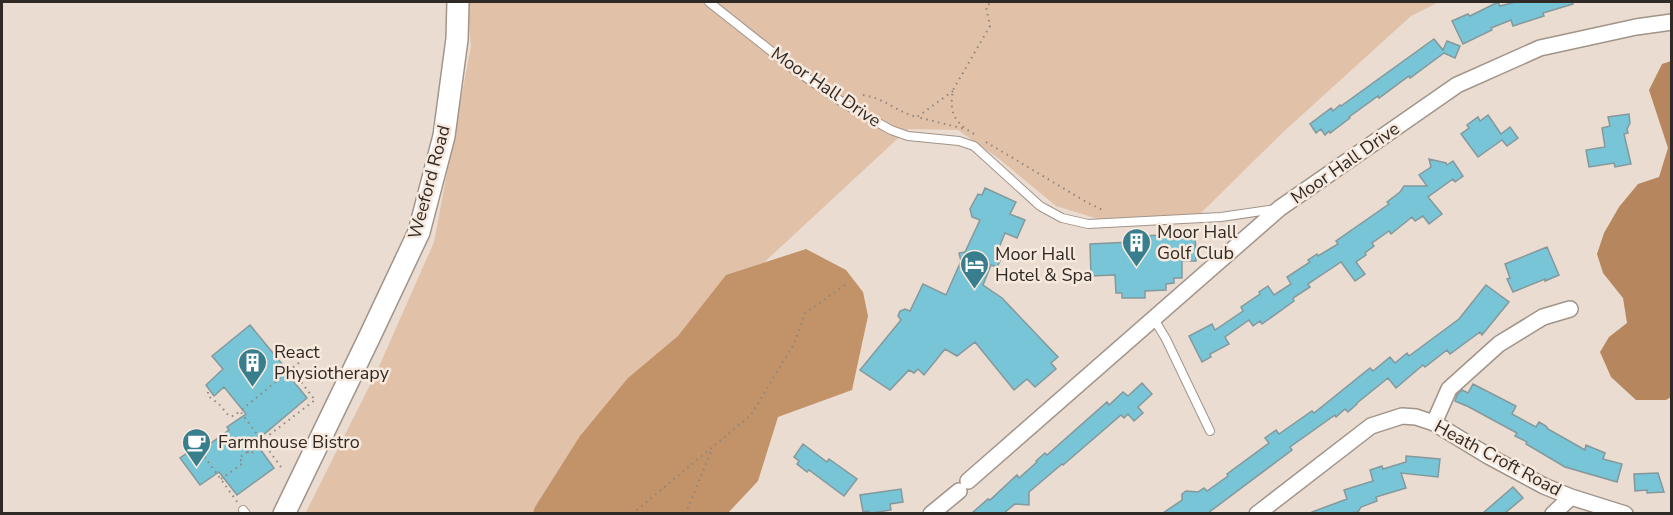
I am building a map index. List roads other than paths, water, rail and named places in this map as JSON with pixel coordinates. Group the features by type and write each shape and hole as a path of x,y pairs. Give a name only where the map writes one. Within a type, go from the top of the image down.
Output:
{"street":[{"name":"Weeford Road","path":"284,513 419,232 444,136 457,39 458,2"},
{"name":"Moor Hall Drive","path":"1280,208 1457,85 1540,48 1636,27 1671,22"},
{"path":"931,513 1280,208"},
{"path":"1434,423 1449,389 1499,344 1543,316 1570,309"},
{"name":"Heath Croft Road","path":"1257,513 1371,426 1402,416 1416,417 1434,423 1544,486 1571,497 1625,513"},
{"path":"1553,513 1571,497"}],"lane":[{"name":"Moor Hall Drive","path":"709,2 795,70 848,106 891,130 908,136 959,141 974,146 1032,200 1062,218 1088,224 1114,223 1221,217 1280,208"},
{"path":"1154,319 1210,431"}],"place":[{"name":"Moor Hall Golf Club","path":"1136,268"},
{"name":"Moor Hall Hotel & Spa","path":"974,290"},
{"name":"React Physiotherapy","path":"253,388"},
{"name":"Farmhouse Bistro","path":"197,468"}]}
